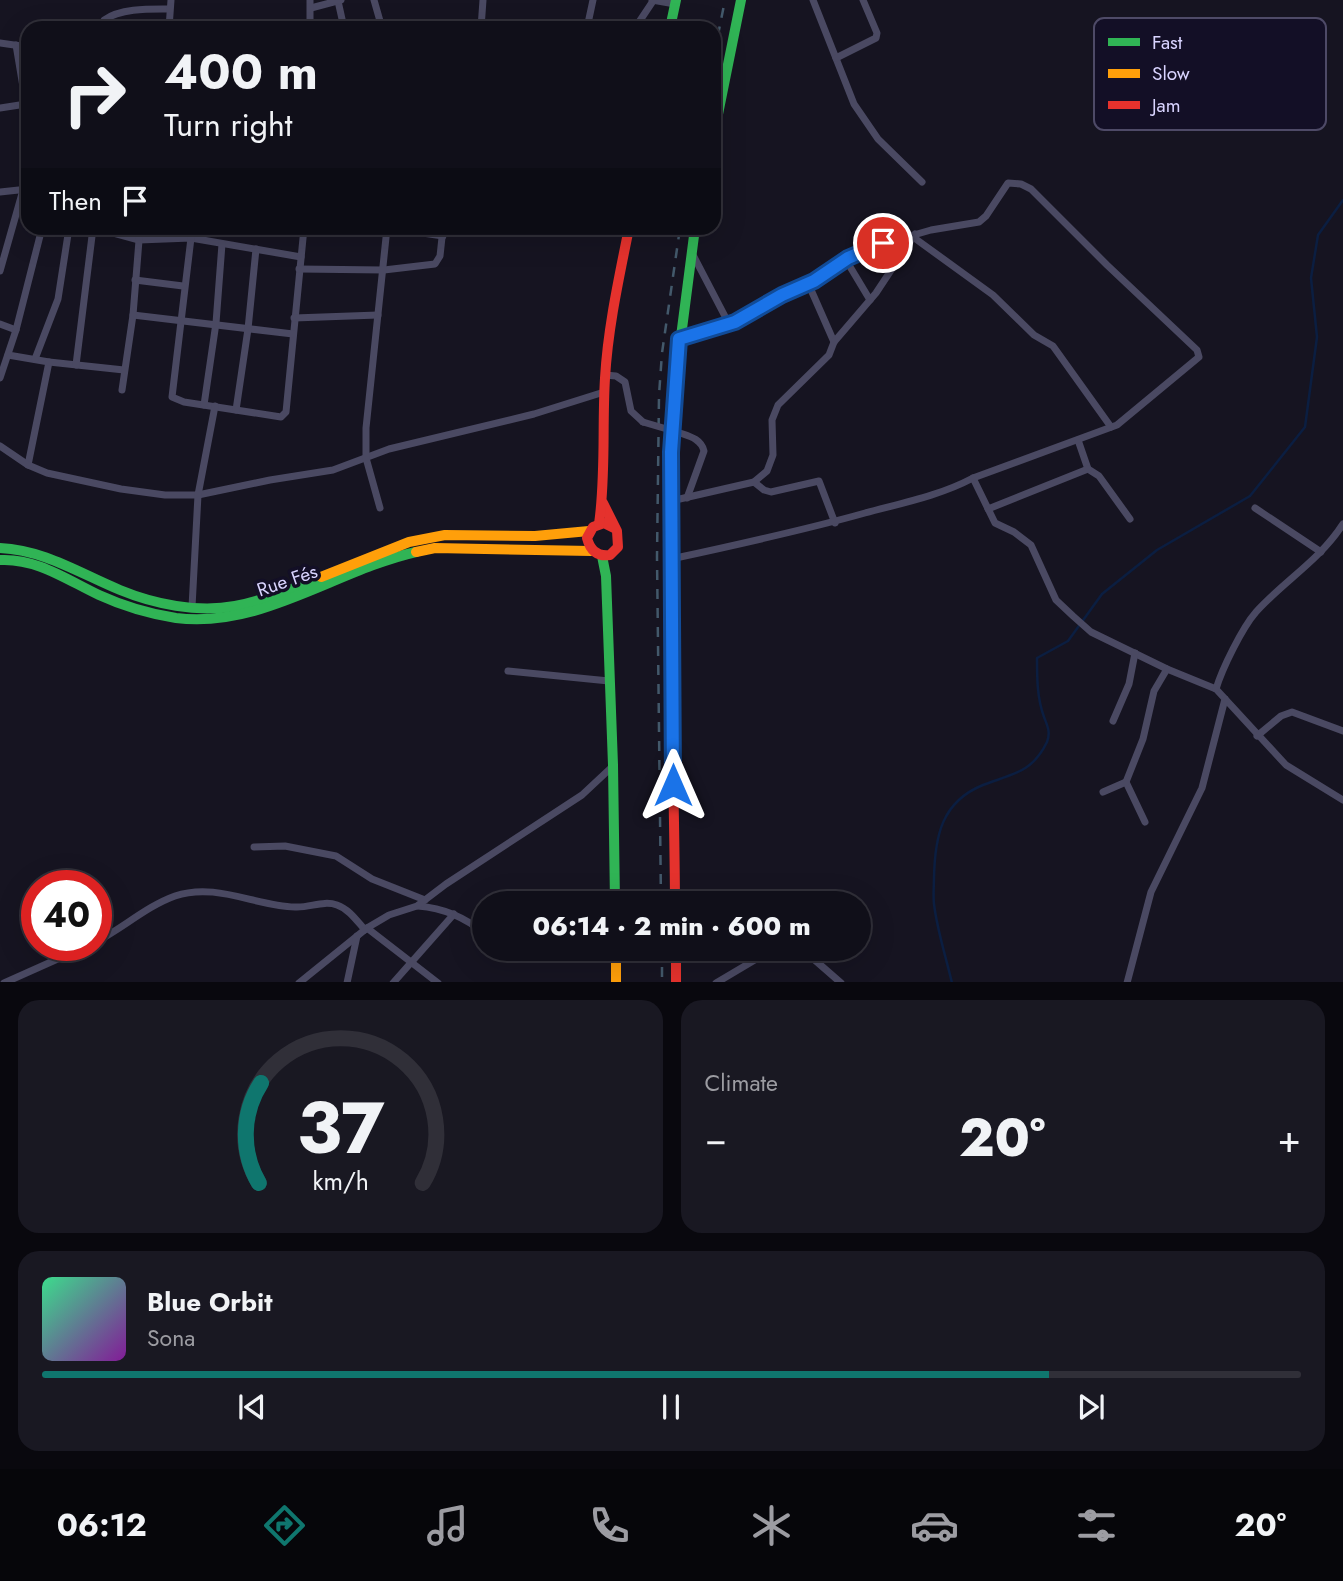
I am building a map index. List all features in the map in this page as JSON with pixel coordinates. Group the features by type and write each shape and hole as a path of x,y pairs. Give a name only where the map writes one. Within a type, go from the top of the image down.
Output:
{"main road":[{"path":"721,99 741,0"},
{"path":"671,21 675,2"},
{"path":"614,528 604,523 599,524 603,502 604,392 611,320 628,235"},
{"path":"675,891 671,452 679,339 694,235"},
{"path":"603,502 618,533 619,544 607,554 606,576 615,891"},
{"name":"Rue Fés","path":"0,548 21,549 46,556 120,590 154,602 192,607 234,606 271,596 409,542 445,536 535,536 589,531 599,524"},
{"path":"589,531 587,538 591,551"},
{"name":"Rue Fés","path":"0,561 36,565 109,599 162,615 201,620 247,612 309,593 411,552 435,548 591,551 607,554"},
{"path":"616,961 616,982"},
{"path":"676,961 676,982"}],"street":[{"path":"148,0 148,9"},
{"path":"310,4 340,0 344,21"},
{"path":"374,0 380,21"},
{"path":"482,21 483,0"},
{"path":"588,21 593,0"},
{"path":"639,21 651,0 675,2"},
{"path":"813,0 855,104 865,121 878,139 922,182"},
{"path":"836,58 876,38 876,29 863,0"},
{"path":"104,21 109,17 170,4"},
{"path":"0,43 21,46"},
{"path":"16,46 21,75"},
{"path":"0,108 21,105"},
{"path":"671,559 835,523 929,497 973,478 1111,428 1130,416 1199,357 1197,350 1097,256 1027,185 1008,183 979,222 865,249 808,284 729,324 679,339"},
{"path":"0,192 21,190"},
{"path":"1,267 21,203"},
{"path":"0,378 16,330 40,235"},
{"path":"35,359 58,299 68,235"},
{"path":"76,365 93,235"},
{"path":"120,235 139,240 191,238 301,257"},
{"path":"121,390 133,315 139,235"},
{"path":"191,238 183,286 172,397 184,402 279,417 284,416 303,235"},
{"path":"380,508 366,458 367,415 387,235"},
{"path":"299,269 384,270 435,264 440,256 443,236 436,235"},
{"path":"671,501 754,482 767,471 771,463 772,420 778,405 828,355 834,342 870,300 914,236"},
{"path":"914,236 993,295 1034,335 1053,346 1111,428"},
{"path":"204,405 216,323 222,244"},
{"path":"236,410 256,249"},
{"path":"691,251 729,324"},
{"path":"846,260 870,300"},
{"path":"135,280 183,286"},
{"path":"808,284 834,342"},
{"path":"133,315 293,334"},
{"path":"294,318 378,315"},
{"path":"0,324 16,330"},
{"path":"8,355 124,370"},
{"path":"28,465 49,362"},
{"path":"605,374 616,376 625,382 631,411 643,422 696,439 703,446 704,451 687,498"},
{"path":"0,446 28,465 47,472 121,489 165,495 198,495 333,470 389,449 534,414 604,392"},
{"path":"192,607 198,495 215,406"},
{"path":"1078,440 1088,469 1099,475 1130,519"},
{"path":"988,509 1088,469"},
{"path":"973,478 995,523 1014,532 1031,545 1056,600 1086,628 1167,669 1216,689 1257,736 1294,772 1343,800"},
{"path":"754,482 771,492 819,481 835,523"},
{"path":"1255,508 1321,552"},
{"path":"1216,689 1225,666 1256,613 1321,552 1343,524"},
{"path":"1113,721 1129,684 1135,653"},
{"path":"1103,792 1126,782 1143,739 1154,691 1167,669"},
{"path":"508,671 610,681"},
{"path":"1127,982 1150,892 1202,788 1225,699"},
{"path":"1257,736 1282,716 1292,712 1343,731"},
{"path":"299,982 366,929 389,915 417,906 446,884 583,795 613,765"},
{"path":"1126,782 1145,822"},
{"path":"254,847 285,846 335,856 372,879 425,900"},
{"path":"112,932 162,902 182,894 222,892 274,906 306,907 324,902 346,910 366,929 438,982"},
{"path":"417,906 434,907 454,914 472,926"},
{"path":"393,982 454,914"},
{"path":"355,982 347,979 357,936"},
{"path":"4,982 52,961"},
{"path":"716,982 752,961"},
{"path":"816,961 841,982"}],"waterway":[{"path":"952,982 939,934 934,901 936,848 943,822 949,811 969,792 1028,766 1047,742 1049,732 1039,695 1037,658 1068,641 1102,594 1157,550 1250,496 1305,427 1317,337 1311,278 1318,235 1343,200"}],"railway":[{"path":"721,21 725,0"},
{"path":"661,891 657,557 659,395 662,353 679,235"},
{"path":"662,961 662,982"}],"traffic: fast":[{"path":"672,21 676,0"},
{"path":"721,99 741,0"},
{"path":"679,352 694,235"},
{"path":"0,548 32,553 120,590 191,608 221,608 245,604 321,577"},
{"path":"0,560 14,560 39,566 99,595 137,609 176,618 207,619 268,607 386,560 416,552"},
{"path":"602,556 606,576 615,891"}],"traffic: slow":[{"path":"321,577 409,542 445,535 535,536 589,531"},
{"path":"416,552 435,548 591,551"},
{"path":"616,961 616,982"}],"traffic: jam":[{"path":"599,524 606,359 628,235"},
{"path":"675,891 670,559 679,352"},
{"path":"603,503 617,531 618,547 610,555 595,552 587,538 593,527 604,523 614,528"},
{"path":"676,961 676,982"}],"route":[{"path":"673,785 671,452 679,339 735,322 782,295 814,281 848,258 883,243"}]}
